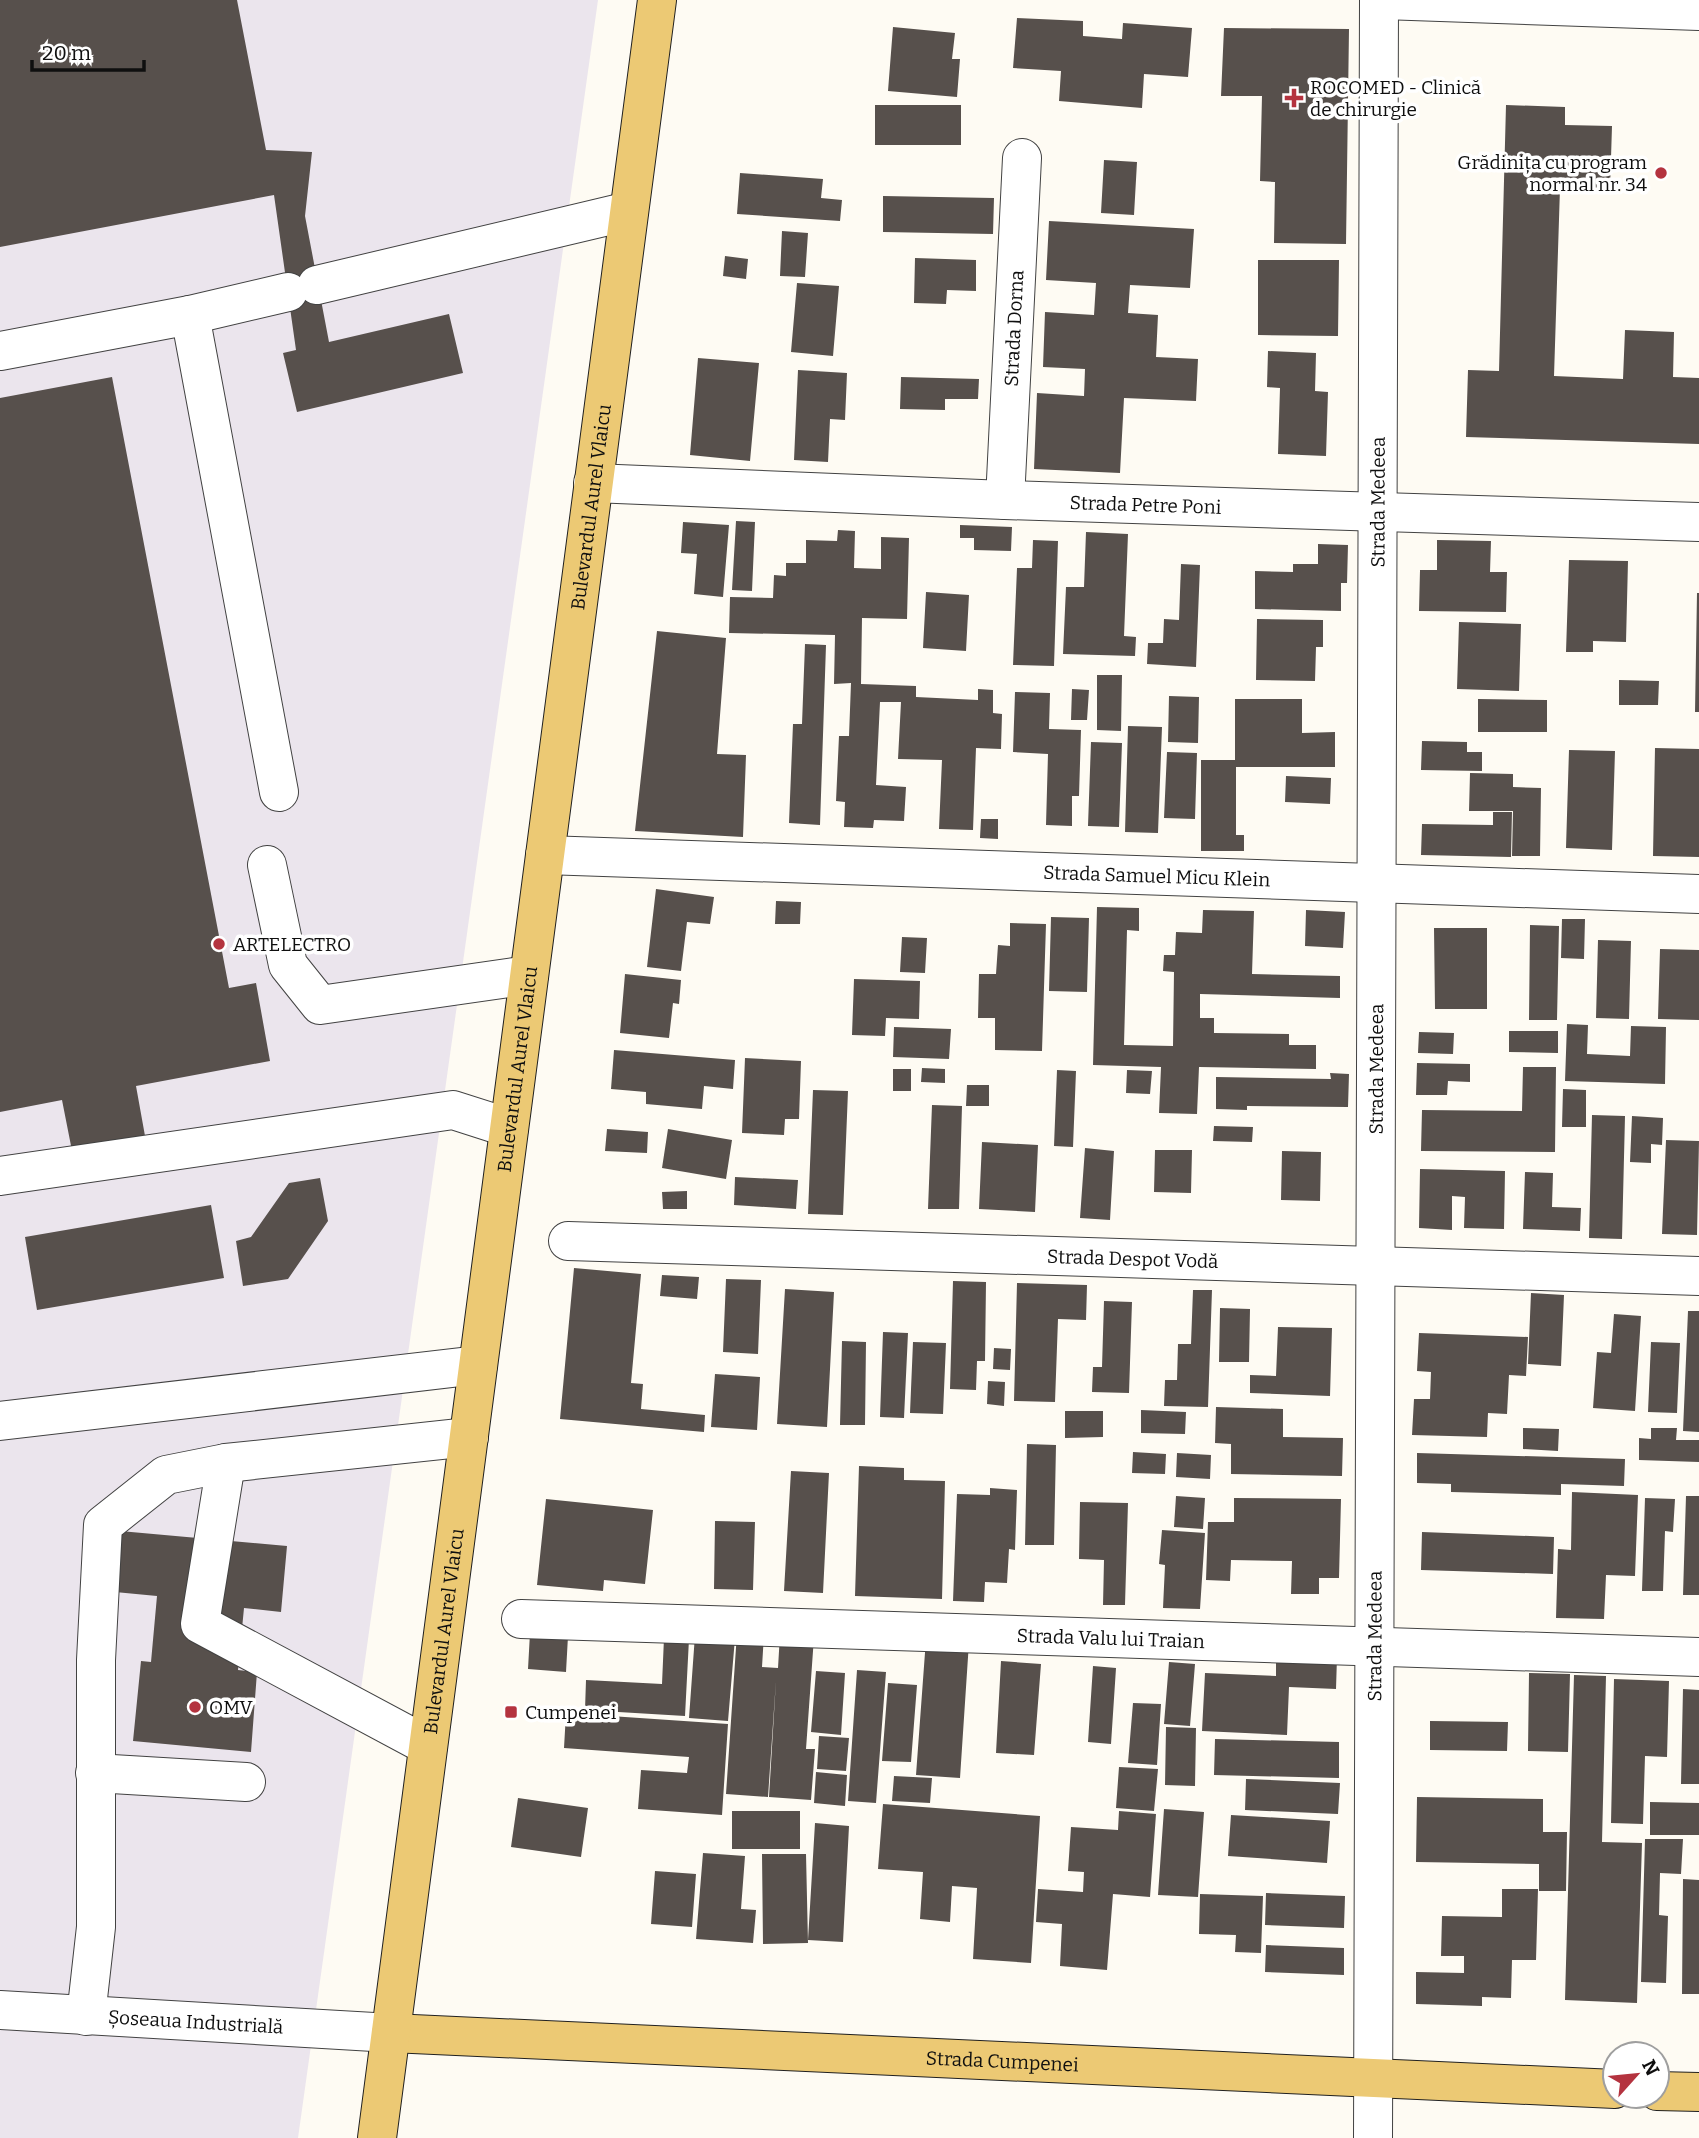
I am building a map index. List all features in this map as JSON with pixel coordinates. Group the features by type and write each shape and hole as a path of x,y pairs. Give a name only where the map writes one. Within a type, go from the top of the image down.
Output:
{"main road":[{"name":"Bulevardul Aurel Vlaicu","path":"377,2138 657,0"},
{"name":"Strada Cumpenei","path":"391,2034 1601,2088"},
{"path":"1671,2091 1699,2092"}],"street":[{"path":"1381,0 1699,10"},
{"name":"Strada Medeea","path":"1373,2138 1381,0"},
{"name":"Strada Dorna","path":"1005,500 1022,158"},
{"path":"0,351 190,316 629,211"},
{"path":"190,316 279,792"},
{"name":"Strada Petre Poni","path":"593,483 1005,500 1699,522"},
{"name":"Strada Samuel Micu Klein","path":"545,855 1699,894"},
{"path":"267,865 288,965 320,1004 529,975"},
{"path":"0,1176 453,1110 509,1128"},
{"name":"Strada Despot Vodă","path":"568,1241 1699,1276"},
{"path":"0,1421 478,1365"},
{"path":"86,2015 96,1927 96,1660 103,1525 166,1475 226,1463 469,1437"},
{"path":"226,1463 200,1625 428,1746"},
{"name":"Strada Valu lui Traian","path":"521,1619 1699,1657"},
{"path":"95,1773 247,1782"},
{"name":"Șoseaua Industrială","path":"0,2010 391,2034"}],"shaded area":[{"path":"0,0 598,0 298,2138 0,2138"}],"building":[{"path":"0,0 237,0 266,150 312,152 305,216 329,342 449,314 463,373 297,412 283,353 296,350 274,195 0,247"},
{"path":"1017,18 1083,21 1083,36 1122,39 1123,23 1192,28 1188,77 1144,74 1142,108 1059,101 1061,71 1013,68"},
{"path":"893,27 955,33 952,59 960,59 957,97 888,91"},
{"path":"1224,28 1349,29 1346,244 1274,243 1275,182 1260,181 1262,96 1221,96"},
{"path":"875,105 961,105 961,145 875,145"},
{"path":"1506,105 1565,107 1565,125 1612,126 1610,190 1560,188 1554,376 1623,379 1625,330 1674,332 1673,377 1699,378 1699,444 1466,437 1468,370 1499,371"},
{"path":"1104,160 1137,162 1134,215 1101,213"},
{"path":"740,173 823,179 821,198 842,200 840,221 737,214"},
{"path":"883,196 994,198 993,234 883,232"},
{"path":"1049,221 1194,229 1190,288 1130,285 1128,313 1158,315 1156,357 1198,359 1196,401 1124,398 1120,473 1034,469 1037,393 1084,396 1085,369 1043,367 1045,312 1094,315 1096,283 1046,280"},
{"path":"782,231 808,233 805,277 780,276"},
{"path":"725,256 748,259 746,279 723,276"},
{"path":"915,258 976,260 976,291 947,290 946,304 914,303"},
{"path":"1258,260 1339,260 1338,336 1258,335"},
{"path":"797,283 839,286 833,356 791,352"},
{"path":"1268,351 1316,353 1315,391 1328,392 1326,456 1278,454 1280,388 1267,387"},
{"path":"698,358 759,363 750,461 690,455"},
{"path":"798,370 847,373 845,420 830,419 828,462 794,460"},
{"path":"112,377 229,988 256,983 270,1061 136,1086 147,1147 74,1161 62,1100 0,1112 0,398"},
{"path":"901,377 979,379 978,399 945,399 945,410 900,409"},
{"path":"736,521 755,522 752,591 732,590"},
{"path":"683,522 729,525 723,597 694,594 697,554 681,553"},
{"path":"960,525 1012,527 1011,551 974,550 974,538 960,538"},
{"path":"838,530 855,531 854,568 881,569 881,537 909,538 907,619 862,618 861,684 916,686 916,697 978,700 978,689 993,690 993,713 1002,714 1001,749 976,748 973,830 939,829 942,760 898,759 901,702 880,702 876,785 906,787 904,821 874,820 873,828 844,827 845,802 836,801 839,736 849,736 851,683 834,684 835,635 729,633 730,597 773,598 774,575 786,576 786,563 806,563 806,540 837,541"},
{"path":"1086,532 1128,534 1124,636 1136,637 1135,656 1063,654 1066,587 1084,587"},
{"path":"1033,540 1058,541 1054,666 1013,665 1017,568 1032,568"},
{"path":"1437,540 1491,541 1490,572 1507,572 1506,612 1419,611 1420,570 1437,570"},
{"path":"1318,544 1348,545 1347,583 1341,583 1341,611 1255,609 1255,571 1293,572 1293,564 1318,564"},
{"path":"1569,560 1628,561 1626,642 1593,641 1593,652 1566,652"},
{"path":"1181,564 1200,565 1196,667 1147,664 1148,643 1163,643 1164,619 1179,620"},
{"path":"926,592 969,595 966,651 923,648"},
{"path":"1697,593 1699,712 1695,712"},
{"path":"1257,619 1323,620 1323,647 1316,647 1315,681 1256,680"},
{"path":"1459,622 1521,624 1519,691 1457,689"},
{"path":"657,631 726,638 717,754 746,755 743,837 635,831"},
{"path":"805,644 826,645 820,825 789,823 793,724 802,724"},
{"path":"1097,675 1122,675 1121,731 1097,730"},
{"path":"1619,680 1659,681 1658,705 1619,705"},
{"path":"1072,689 1089,690 1087,720 1071,720"},
{"path":"1015,692 1050,693 1049,729 1081,730 1079,796 1072,796 1072,826 1046,825 1048,754 1013,752"},
{"path":"1169,696 1199,697 1198,743 1168,742"},
{"path":"1235,699 1302,699 1302,733 1335,732 1335,767 1236,767 1236,835 1244,835 1244,851 1201,851 1201,760 1235,760"},
{"path":"1478,699 1547,700 1547,732 1478,732"},
{"path":"1128,726 1162,727 1158,833 1125,832"},
{"path":"1422,741 1467,742 1467,752 1482,752 1482,771 1421,770"},
{"path":"1091,742 1122,743 1119,827 1088,826"},
{"path":"1655,748 1699,749 1699,857 1653,856"},
{"path":"1569,750 1615,751 1612,850 1566,848"},
{"path":"1167,752 1197,753 1195,819 1164,818"},
{"path":"1470,773 1513,774 1513,787 1541,788 1540,856 1512,856 1513,811 1469,811"},
{"path":"1286,776 1331,778 1330,804 1285,802"},
{"path":"1493,812 1512,812 1511,857 1421,855 1422,824 1493,825"},
{"path":"981,819 998,819 998,839 980,838"},
{"path":"656,889 714,897 710,924 687,922 681,971 647,967"},
{"path":"776,901 801,902 800,924 775,924"},
{"path":"1097,907 1139,908 1139,931 1127,930 1124,1045 1173,1046 1174,972 1163,971 1164,955 1175,955 1176,932 1202,933 1203,910 1254,911 1252,974 1340,976 1340,998 1200,994 1200,1018 1214,1018 1214,1033 1289,1034 1289,1045 1316,1045 1316,1069 1199,1067 1197,1114 1159,1113 1161,1067 1093,1065"},
{"path":"1306,910 1345,912 1343,948 1305,946"},
{"path":"1051,917 1089,918 1087,992 1049,991"},
{"path":"1562,919 1585,919 1584,959 1561,958"},
{"path":"1010,923 1046,924 1042,1051 995,1050 995,1018 978,1018 979,974 996,974 998,945 1010,946"},
{"path":"1530,925 1559,926 1557,1020 1529,1020"},
{"path":"1434,928 1487,928 1487,1009 1435,1009"},
{"path":"902,937 927,938 925,973 900,972"},
{"path":"1598,940 1631,941 1629,1019 1596,1018"},
{"path":"1660,949 1699,950 1699,1020 1658,1019"},
{"path":"625,974 681,980 679,1004 673,1003 669,1038 620,1033"},
{"path":"854,979 920,981 919,1019 886,1018 885,1036 852,1035"},
{"path":"1567,1024 1588,1025 1587,1054 1630,1056 1631,1026 1666,1027 1665,1084 1565,1081"},
{"path":"894,1027 951,1029 949,1059 893,1057"},
{"path":"1509,1031 1558,1031 1558,1053 1509,1052"},
{"path":"1419,1032 1454,1033 1453,1054 1418,1053"},
{"path":"614,1050 735,1060 733,1089 704,1086 702,1109 646,1104 646,1092 611,1089"},
{"path":"745,1058 801,1061 799,1119 785,1119 784,1135 742,1133"},
{"path":"1417,1063 1470,1064 1470,1082 1448,1081 1447,1095 1416,1095"},
{"path":"1523,1067 1556,1067 1555,1152 1421,1151 1422,1110 1522,1111"},
{"path":"922,1068 945,1069 945,1083 921,1082"},
{"path":"893,1069 911,1069 911,1091 893,1091"},
{"path":"1057,1070 1076,1071 1073,1147 1054,1146"},
{"path":"1127,1070 1152,1071 1150,1094 1126,1093"},
{"path":"1330,1073 1349,1074 1348,1107 1247,1106 1247,1110 1216,1109 1216,1077 1331,1079"},
{"path":"967,1085 989,1085 989,1106 966,1106"},
{"path":"1563,1089 1586,1090 1586,1127 1562,1127"},
{"path":"813,1090 848,1091 843,1215 808,1214"},
{"path":"932,1105 962,1106 959,1209 928,1209"},
{"path":"1592,1115 1625,1116 1622,1239 1589,1238"},
{"path":"1632,1116 1663,1118 1662,1145 1651,1144 1651,1163 1630,1162"},
{"path":"1214,1126 1253,1127 1252,1142 1213,1141"},
{"path":"607,1129 648,1132 647,1153 605,1151"},
{"path":"668,1129 732,1140 726,1179 662,1168"},
{"path":"1666,1140 1699,1141 1697,1235 1662,1234"},
{"path":"982,1142 1038,1145 1035,1212 979,1209"},
{"path":"1085,1148 1114,1151 1110,1220 1080,1218"},
{"path":"1155,1150 1192,1150 1191,1193 1154,1192"},
{"path":"1282,1151 1321,1152 1320,1201 1281,1200"},
{"path":"1420,1169 1505,1171 1504,1229 1464,1228 1465,1197 1452,1196 1452,1230 1419,1228"},
{"path":"1525,1172 1553,1173 1552,1207 1581,1208 1580,1231 1523,1229"},
{"path":"735,1177 798,1180 796,1209 734,1205"},
{"path":"320,1178 328,1221 288,1279 243,1286 236,1241 251,1237 289,1183"},
{"path":"687,1191 687,1209 663,1209 662,1192"},
{"path":"211,1205 224,1278 37,1310 25,1237"},
{"path":"574,1268 641,1274 631,1383 643,1384 641,1409 705,1415 704,1432 560,1419"},
{"path":"662,1275 699,1277 697,1299 660,1296"},
{"path":"726,1279 761,1280 758,1354 723,1352"},
{"path":"953,1281 986,1282 985,1361 977,1361 976,1390 950,1389"},
{"path":"1017,1283 1087,1285 1086,1320 1058,1319 1055,1402 1014,1401"},
{"path":"785,1289 834,1292 827,1427 777,1424"},
{"path":"1193,1290 1212,1290 1208,1407 1164,1406 1165,1380 1177,1380 1178,1344 1191,1344"},
{"path":"1531,1293 1564,1295 1561,1366 1528,1364"},
{"path":"1104,1301 1132,1302 1129,1393 1092,1392 1093,1367 1102,1367"},
{"path":"1220,1308 1250,1309 1249,1362 1219,1362"},
{"path":"1688,1311 1699,1311 1699,1432 1683,1431"},
{"path":"1614,1314 1641,1316 1635,1411 1593,1408 1597,1352 1611,1353"},
{"path":"1278,1327 1332,1328 1330,1396 1250,1393 1250,1375 1276,1376"},
{"path":"883,1332 908,1333 904,1418 880,1417"},
{"path":"1419,1333 1528,1337 1526,1376 1509,1375 1507,1414 1488,1413 1487,1437 1412,1435 1414,1399 1430,1399 1431,1372 1417,1371"},
{"path":"842,1341 866,1342 865,1425 840,1425"},
{"path":"913,1342 946,1343 943,1414 910,1413"},
{"path":"1651,1342 1680,1343 1677,1413 1648,1412"},
{"path":"994,1348 1011,1349 1010,1370 993,1369"},
{"path":"715,1374 760,1377 757,1430 711,1427"},
{"path":"988,1381 1005,1382 1004,1406 987,1404"},
{"path":"1216,1407 1283,1409 1283,1437 1343,1438 1342,1476 1231,1474 1231,1444 1215,1443"},
{"path":"1141,1410 1186,1412 1185,1434 1141,1433"},
{"path":"1065,1411 1103,1411 1103,1437 1065,1438"},
{"path":"1523,1428 1559,1429 1558,1451 1523,1449"},
{"path":"1651,1428 1677,1428 1676,1440 1699,1440 1699,1462 1639,1460 1639,1438 1651,1439"},
{"path":"1027,1444 1056,1445 1054,1545 1025,1545"},
{"path":"1133,1452 1166,1454 1165,1474 1132,1473"},
{"path":"1177,1453 1211,1455 1210,1479 1176,1477"},
{"path":"1417,1453 1625,1459 1624,1486 1561,1484 1561,1495 1451,1492 1451,1484 1417,1483"},
{"path":"859,1466 904,1468 904,1480 945,1481 942,1599 855,1596"},
{"path":"791,1471 829,1473 823,1593 784,1591"},
{"path":"990,1488 1017,1490 1015,1550 1009,1549 1007,1583 985,1582 984,1602 953,1601 957,1494 990,1495"},
{"path":"1572,1492 1638,1495 1635,1576 1606,1575 1604,1619 1556,1618 1558,1549 1571,1550"},
{"path":"1176,1496 1205,1498 1203,1529 1174,1527"},
{"path":"1686,1496 1699,1496 1699,1595 1683,1595"},
{"path":"1234,1498 1341,1499 1339,1578 1319,1578 1319,1594 1291,1594 1292,1561 1231,1560 1230,1581 1206,1580 1208,1522 1234,1522"},
{"path":"1645,1498 1675,1499 1673,1532 1665,1531 1663,1591 1642,1591"},
{"path":"546,1499 653,1510 645,1584 604,1580 603,1591 537,1585"},
{"path":"1080,1502 1128,1503 1125,1605 1103,1605 1104,1560 1079,1559"},
{"path":"715,1521 755,1522 753,1590 714,1589"},
{"path":"1162,1530 1205,1533 1200,1609 1163,1608 1165,1565 1159,1564"},
{"path":"120,1531 287,1546 281,1612 244,1608 238,1670 257,1672 251,1752 133,1741 141,1661 151,1662 157,1596 115,1592"},
{"path":"1422,1532 1554,1537 1553,1574 1421,1570"},
{"path":"530,1633 568,1636 566,1672 528,1669"},
{"path":"737,1633 764,1634 762,1667 778,1668 780,1634 814,1637 806,1749 815,1749 811,1800 769,1797 776,1680 768,1797 726,1794"},
{"path":"695,1635 735,1638 728,1721 689,1718"},
{"path":"664,1638 689,1639 685,1716 585,1710 586,1680 662,1684"},
{"path":"926,1639 969,1642 960,1778 916,1775"},
{"path":"1276,1654 1337,1657 1336,1689 1289,1687 1287,1735 1202,1731 1205,1673 1276,1676"},
{"path":"1001,1661 1041,1664 1034,1755 996,1753"},
{"path":"1169,1662 1195,1664 1190,1726 1164,1724"},
{"path":"1093,1666 1116,1668 1111,1744 1088,1742"},
{"path":"857,1670 886,1672 876,1803 848,1801"},
{"path":"816,1671 845,1673 841,1735 811,1732"},
{"path":"1529,1673 1570,1674 1568,1752 1528,1751"},
{"path":"1574,1675 1606,1676 1602,1842 1642,1843 1637,2003 1565,2000"},
{"path":"1614,1679 1669,1681 1667,1757 1645,1756 1643,1824 1611,1823"},
{"path":"888,1683 917,1685 911,1762 882,1761"},
{"path":"1683,1689 1699,1690 1699,1784 1681,1784"},
{"path":"1133,1703 1161,1704 1157,1765 1128,1763"},
{"path":"566,1713 728,1724 722,1815 638,1809 641,1770 687,1773 689,1757 564,1748"},
{"path":"1430,1721 1508,1722 1507,1751 1430,1750"},
{"path":"1166,1727 1196,1728 1195,1786 1165,1785"},
{"path":"819,1736 849,1738 846,1771 817,1769"},
{"path":"1215,1739 1339,1742 1339,1778 1214,1775"},
{"path":"1119,1767 1158,1769 1154,1811 1116,1808"},
{"path":"816,1772 847,1775 845,1806 814,1803"},
{"path":"894,1776 932,1778 930,1803 892,1801"},
{"path":"1246,1779 1340,1783 1338,1814 1245,1810"},
{"path":"1417,1797 1543,1799 1543,1832 1567,1832 1566,1891 1539,1891 1539,1864 1416,1862"},
{"path":"518,1798 588,1808 581,1857 511,1847"},
{"path":"1650,1802 1699,1803 1699,1835 1650,1835"},
{"path":"883,1804 1040,1816 1031,1963 973,1959 977,1888 952,1886 950,1922 920,1919 923,1872 878,1869"},
{"path":"1164,1809 1204,1812 1198,1897 1158,1895"},
{"path":"732,1811 800,1811 800,1849 732,1849"},
{"path":"1119,1811 1156,1814 1150,1897 1113,1894 1107,1970 1060,1966 1062,1924 1036,1922 1038,1889 1083,1892 1084,1872 1068,1871 1071,1827 1118,1830"},
{"path":"1231,1815 1330,1821 1327,1863 1228,1856"},
{"path":"815,1823 849,1826 843,1942 808,1940"},
{"path":"1645,1839 1683,1839 1681,1874 1660,1873 1659,1915 1668,1916 1666,1983 1641,1982"},
{"path":"703,1853 745,1856 741,1909 756,1910 753,1943 696,1939"},
{"path":"762,1854 806,1854 808,1943 763,1944"},
{"path":"655,1871 696,1874 692,1927 651,1924"},
{"path":"1683,1879 1699,1880 1699,1994 1682,1994"},
{"path":"1502,1889 1538,1889 1536,1960 1512,1960 1511,1998 1482,1997 1482,2006 1416,2004 1416,1972 1464,1973 1464,1956 1441,1956 1442,1916 1502,1917"},
{"path":"1266,1893 1345,1896 1344,1928 1265,1925"},
{"path":"1200,1894 1263,1896 1261,1953 1235,1952 1236,1935 1199,1934"},
{"path":"1266,1945 1344,1948 1344,1975 1265,1972"}],"place":[{"name":"ROCOMED - Clinică de chirurgie","path":"1294,98"},
{"name":"Grădinița cu program normal nr. 34","path":"1661,173"},
{"name":"ARTELECTRO","path":"219,944"},
{"name":"OMV","path":"195,1707"},
{"name":"Cumpenei","path":"511,1712"}]}
